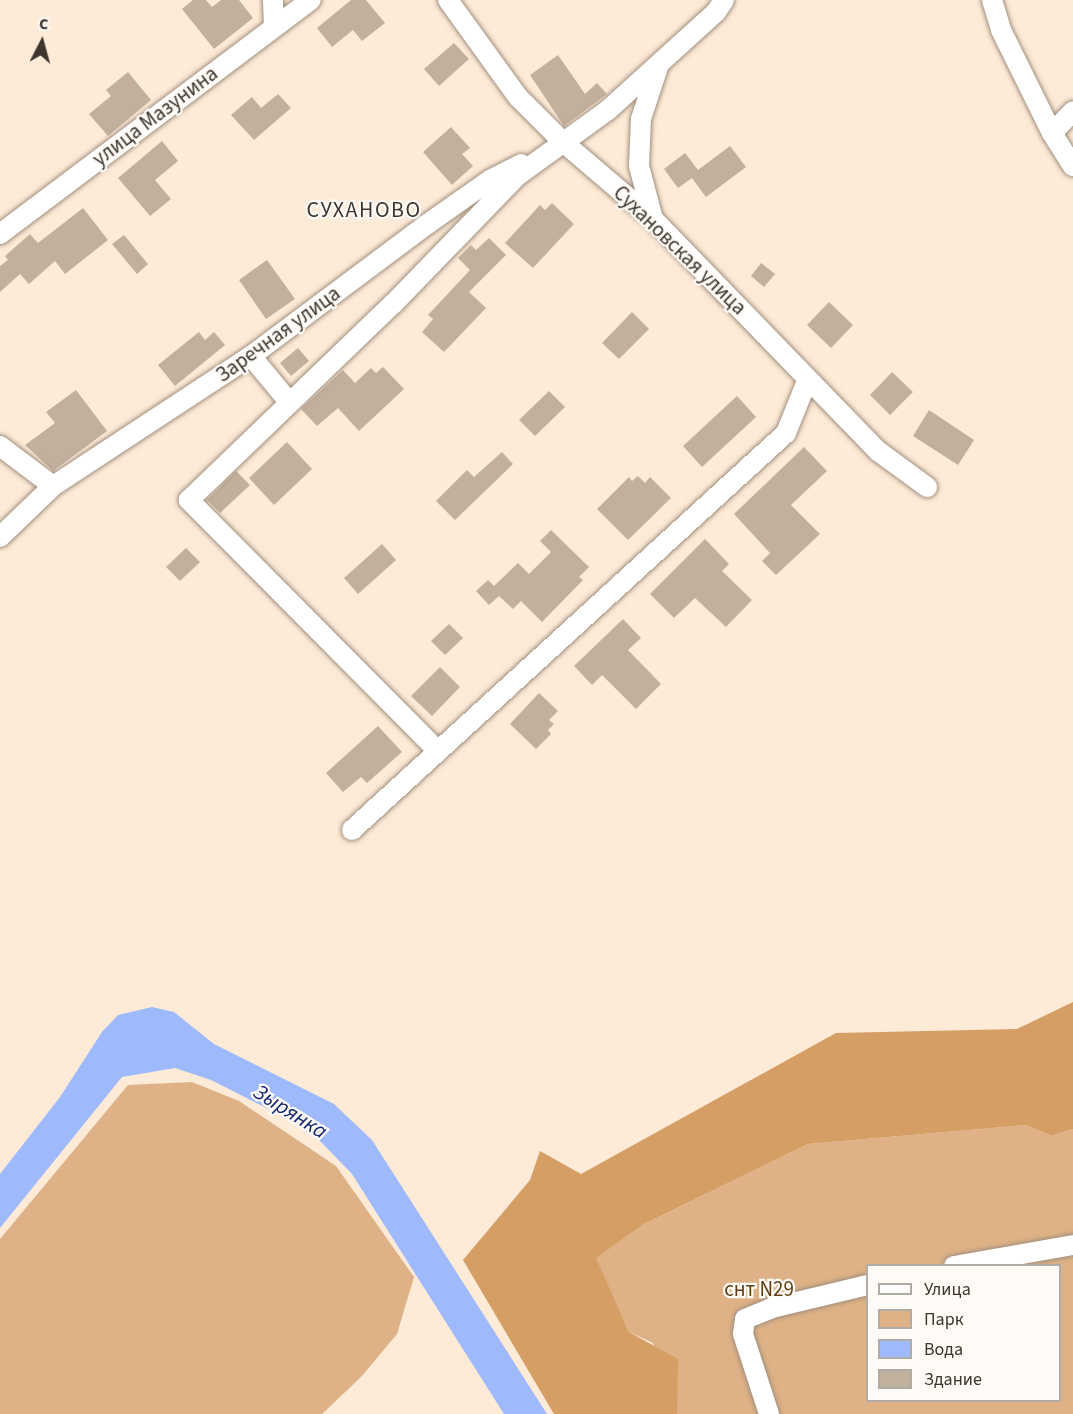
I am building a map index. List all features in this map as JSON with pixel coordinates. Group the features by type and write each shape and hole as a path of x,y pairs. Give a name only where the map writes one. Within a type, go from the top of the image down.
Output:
{"street":[{"path":"273,0 273,26"},
{"name":"улица Мазунина","path":"0,234 273,26 311,0"},
{"name":"Сухановская улица","path":"448,0 518,97 563,142 653,219 696,267 777,343 807,381 878,451 927,487"},
{"name":"Заречная улица","path":"438,751 189,500 393,304 517,176 608,110 724,0"},
{"path":"992,0 1001,30 1052,133 1073,166"},
{"path":"653,219 639,166 641,119 659,64"},
{"path":"1052,133 1073,111"},
{"name":"Заречная улица","path":"0,537 53,486 251,356 490,180 563,142"},
{"path":"251,356 289,402"},
{"path":"352,830 786,433 807,381"},
{"path":"0,446 53,486"},
{"path":"965,1264 1073,1245"},
{"path":"769,1414 743,1334 745,1319 772,1308 866,1285"}],"green space":[{"path":"192,1082 239,1101 336,1166 414,1277 397,1334 361,1377 322,1414 0,1414 0,1239 128,1085"},
{"name":"снт N29","path":"1026,1125 1052,1136 1073,1129 1073,1414 677,1414 653,1343 629,1332 595,1258 644,1224 808,1144"}],"shaded area":[{"path":"1073,1002 1073,1129 1052,1136 1026,1125 808,1144 644,1224 596,1258 629,1332 678,1359 677,1414 554,1414 463,1260 530,1180 540,1151 581,1174 836,1033 1017,1029"}],"water":[{"name":"Зырянка","path":"152,1007 174,1012 214,1044 334,1104 372,1140 547,1414 504,1414 352,1174 321,1142 288,1119 211,1080 175,1068 122,1077 0,1228 0,1174 60,1097 102,1032 118,1015"}],"building":[{"path":"193,0 206,0 212,7 221,0 239,0 253,18 214,49 182,9"},
{"path":"351,0 366,0 385,23 362,41 353,30 332,47 317,28"},
{"path":"454,43 469,59 439,86 424,69"},
{"path":"558,55 585,94 597,83 607,94 564,126 530,75"},
{"path":"128,72 151,100 108,136 89,114 111,96 106,90"},
{"path":"278,94 291,108 254,140 231,115 252,97 261,108"},
{"path":"451,127 470,148 462,154 473,166 452,185 423,152"},
{"path":"162,141 178,161 155,180 171,199 150,216 118,178"},
{"path":"730,146 746,167 706,197 692,178 678,188 664,169 685,153 698,170"},
{"path":"552,203 574,224 533,268 505,243 540,205 545,210"},
{"path":"83,208 108,240 65,274 55,261 29,284 20,274 0,292 0,266 8,260 5,256 30,234 38,243"},
{"path":"124,235 148,264 137,274 112,244"},
{"path":"489,238 506,255 469,292 486,308 444,352 422,332 433,319 428,315 470,270 458,258 471,245 476,250"},
{"path":"267,260 295,299 266,319 239,280"},
{"path":"761,263 775,274 764,287 751,276"},
{"path":"829,302 853,325 831,348 807,325"},
{"path":"632,312 649,329 619,359 602,343"},
{"path":"199,332 205,340 214,332 225,345 175,386 158,365"},
{"path":"298,348 309,361 291,376 280,363"},
{"path":"383,367 404,389 359,431 338,408 317,426 301,409 343,370 355,383 371,368 376,373"},
{"path":"892,372 913,392 890,415 870,395"},
{"path":"76,390 107,431 53,471 25,445 55,423 46,412"},
{"path":"549,391 565,407 535,436 519,420"},
{"path":"737,396 756,417 702,467 683,446"},
{"path":"929,410 974,440 958,465 913,436"},
{"path":"287,442 312,469 274,505 249,478"},
{"path":"804,447 827,471 791,505 820,534 776,575 762,561 770,553 734,514"},
{"path":"502,452 513,464 455,520 436,501 467,470 474,477"},
{"path":"236,471 250,485 220,513 207,500"},
{"path":"638,476 645,483 650,477 671,498 628,540 597,509 629,477 632,481"},
{"path":"551,530 589,567 579,577 583,580 542,622 521,601 513,609 499,596 489,605 476,591 488,580 494,586 518,563 529,574 551,552 540,541"},
{"path":"705,539 729,564 722,571 752,600 726,627 695,598 674,618 650,594"},
{"path":"382,544 396,560 358,594 344,578"},
{"path":"186,548 200,562 180,581 166,567"},
{"path":"623,619 641,638 628,650 661,684 636,709 602,675 592,685 574,666"},
{"path":"449,624 463,638 445,655 431,641"},
{"path":"440,667 460,687 432,716 411,696"},
{"path":"539,693 558,711 549,720 554,724 548,730 551,734 536,749 510,724"},
{"path":"378,726 402,752 367,783 361,777 343,792 326,773"}],"district":[{"name":"СУХАНОВО","path":"364,211"}]}
